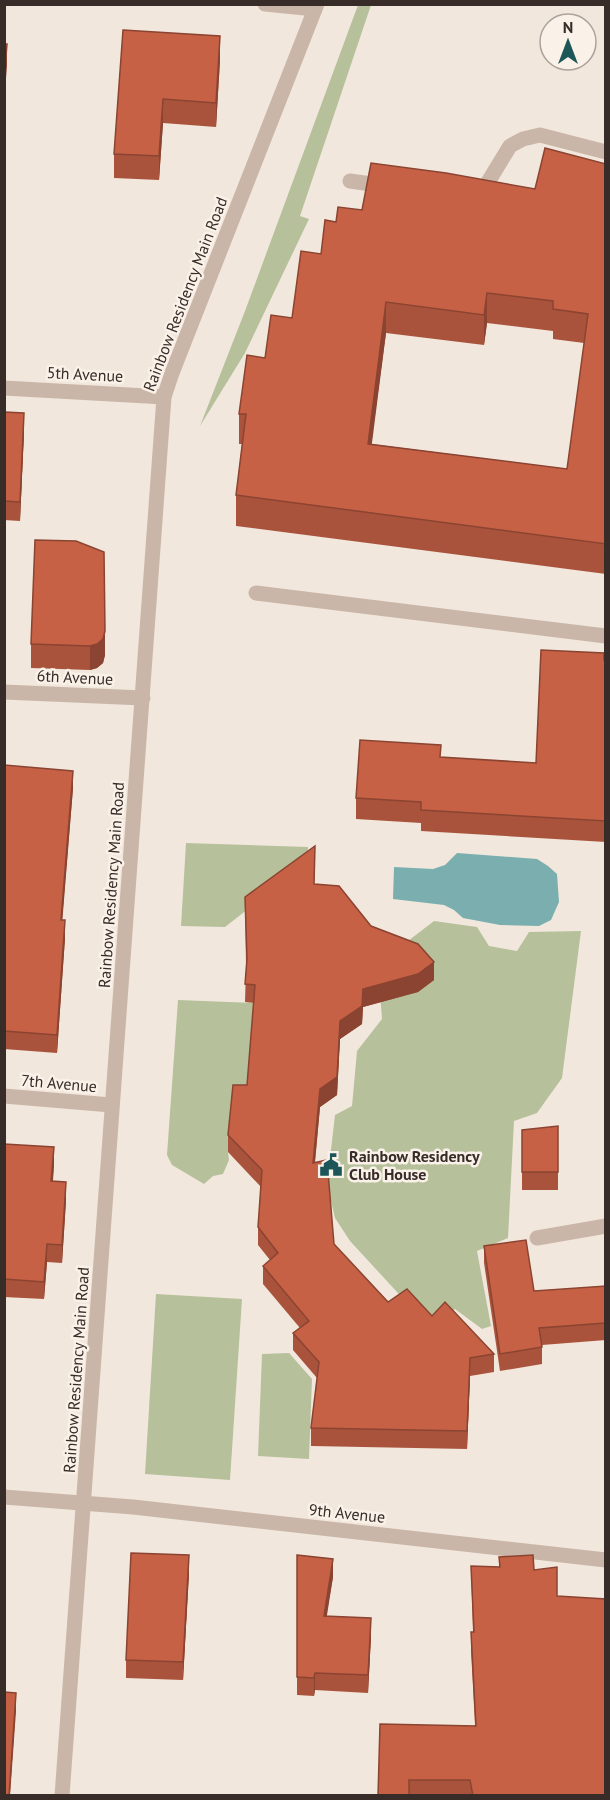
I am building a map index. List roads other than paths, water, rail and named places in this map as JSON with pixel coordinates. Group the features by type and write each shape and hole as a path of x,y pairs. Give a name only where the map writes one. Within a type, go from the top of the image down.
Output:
{"street":[{"path":"265,4 316,7"},
{"name":"Rainbow Residency Main Road","path":"62,1796 164,397 316,7"},
{"path":"463,196 485,187 510,146 523,139 540,135 606,152"},
{"path":"351,181 395,187"},
{"name":"5th Avenue","path":"4,388 164,397"},
{"path":"256,594 606,636"},
{"name":"6th Avenue","path":"4,692 143,698"},
{"name":"7th Avenue","path":"4,1096 111,1105"},
{"path":"537,1238 606,1226"},
{"name":"9th Avenue","path":"4,1497 84,1502 606,1560"}],"water":[{"path":"457,853 537,859 548,866 557,874 559,902 551,920 539,926 500,925 463,918 444,905 393,899 394,867 433,869 445,865"}],"place":[{"name":"Rainbow Residency Club House","path":"331,1165"}]}
